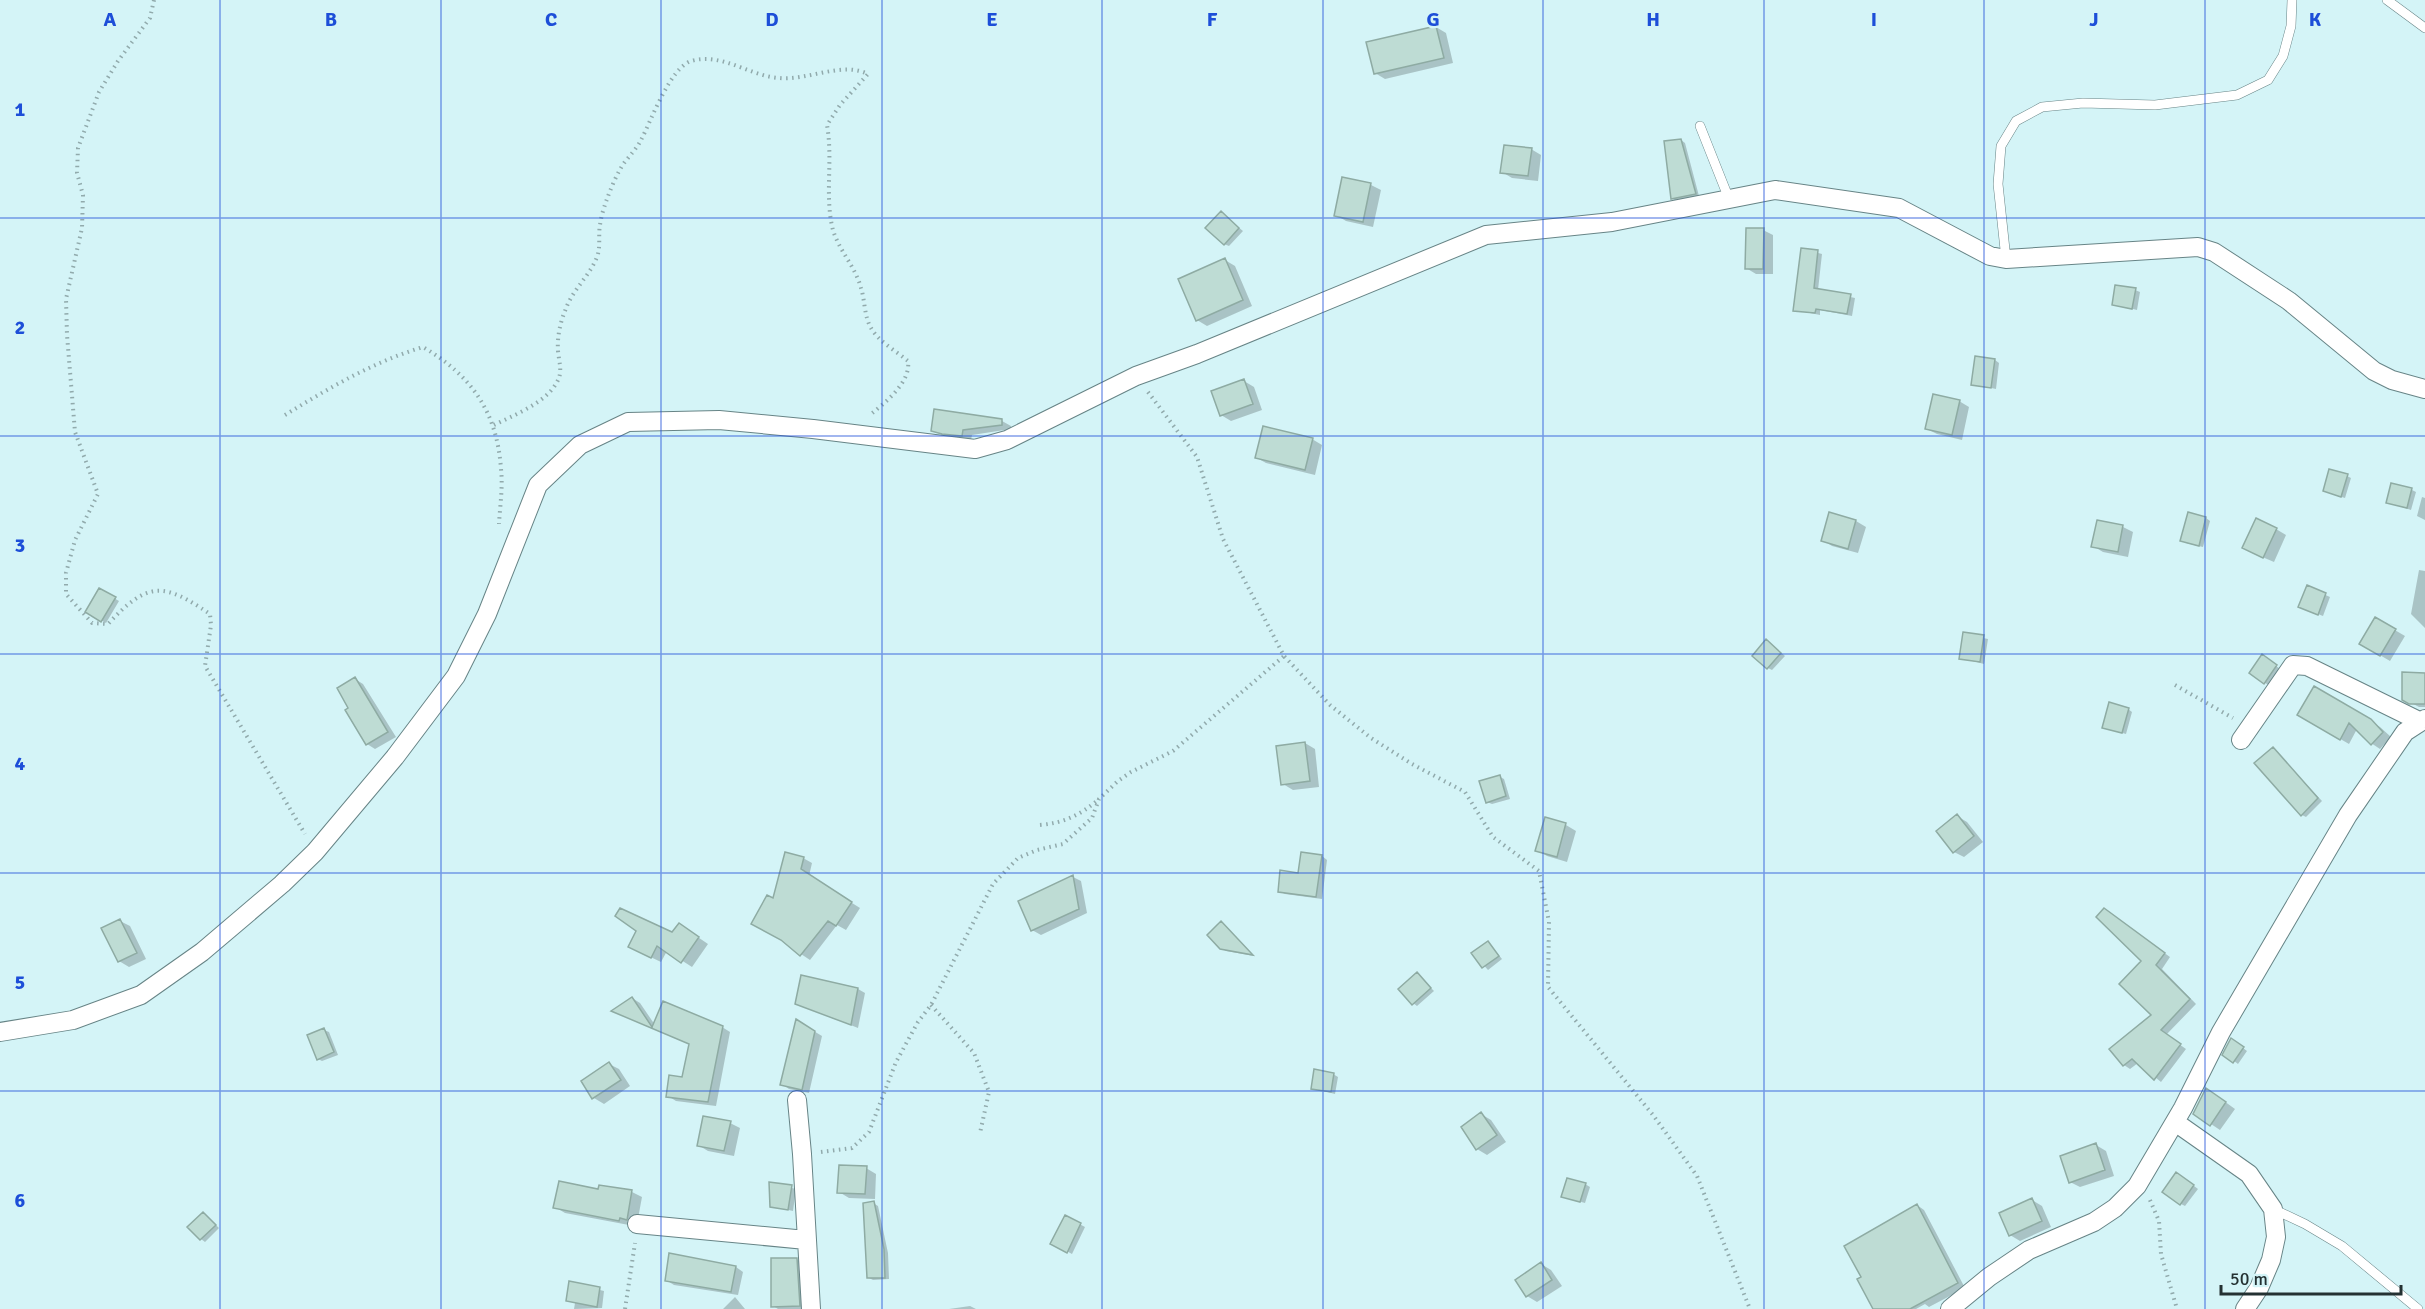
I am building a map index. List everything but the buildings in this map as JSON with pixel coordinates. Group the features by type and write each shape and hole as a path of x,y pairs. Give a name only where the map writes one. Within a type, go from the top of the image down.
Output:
{"street":[{"path":"0,1032 73,1020 141,995 202,952 282,884 315,852 395,757 456,675 487,614 538,485 580,445 628,422 719,420 975,449 1007,440 1136,376 1197,354 1364,283 1486,235 1612,222 1775,190 1899,208 1990,256 2006,259 2198,247 2214,252 2289,301 2374,371 2392,380 2425,388"},
{"path":"1950,1309 1989,1277 2029,1250 2094,1222 2115,1208 2138,1186 2175,1122 2221,1032 2349,815 2405,732 2422,720 2307,666 2293,665 2245,733"},
{"path":"797,1100 811,1309"},
{"path":"2175,1122 2248,1174 2273,1209 2276,1238 2271,1260 2259,1288 2245,1309"},
{"path":"637,1224 806,1240"}],"lane":[{"path":"2006,259 1998,184 2001,146 2016,121 2042,107 2083,104 2155,105 2238,95 2268,80 2283,56 2291,26 2292,0"},
{"path":"2387,0 2425,28"},
{"path":"1700,126 1729,199"},
{"path":"2273,1209 2305,1224 2342,1246 2418,1309"}],"path":[{"path":"154,0 150,18 117,61 99,93 78,148 77,173 83,195 82,228 66,299 67,335 75,432 99,494 75,540 66,573 66,594 92,623 108,624 129,602 145,592 161,589 185,597 210,614 211,625 205,666 315,852"},
{"path":"494,425 546,396 557,382 561,371 558,350 559,332 564,312 572,294 596,258 600,247 600,226 606,200 622,165 640,143 662,96 680,69 689,62 708,59 738,65 762,77 771,78 790,79 845,71 862,71 868,74 840,105 827,125 831,224 836,241 861,287 870,327 876,335 908,361 909,370 906,378 886,402 870,415 855,434"},
{"path":"285,415 324,391 391,356 423,347 447,361 474,388 494,425 502,470 499,528"},
{"path":"1136,376 1197,457 1223,539 1284,656 1330,705 1371,738 1412,764 1465,792 1493,837 1539,871 1549,922 1548,987 1653,1115 1697,1176 1750,1309"},
{"path":"1040,825 1054,824 1081,814 1131,772 1173,751 1284,656"},
{"path":"2175,686 2245,733"},
{"path":"802,1154 852,1149 869,1132 896,1062 918,1022 931,1005 993,884 1018,858 1037,850 1063,844 1092,818 1099,799"},
{"path":"931,1005 974,1053 989,1092 980,1133"},
{"path":"2138,1186 2151,1201 2159,1221 2161,1254 2177,1309"},
{"path":"625,1309 637,1224"}]}
